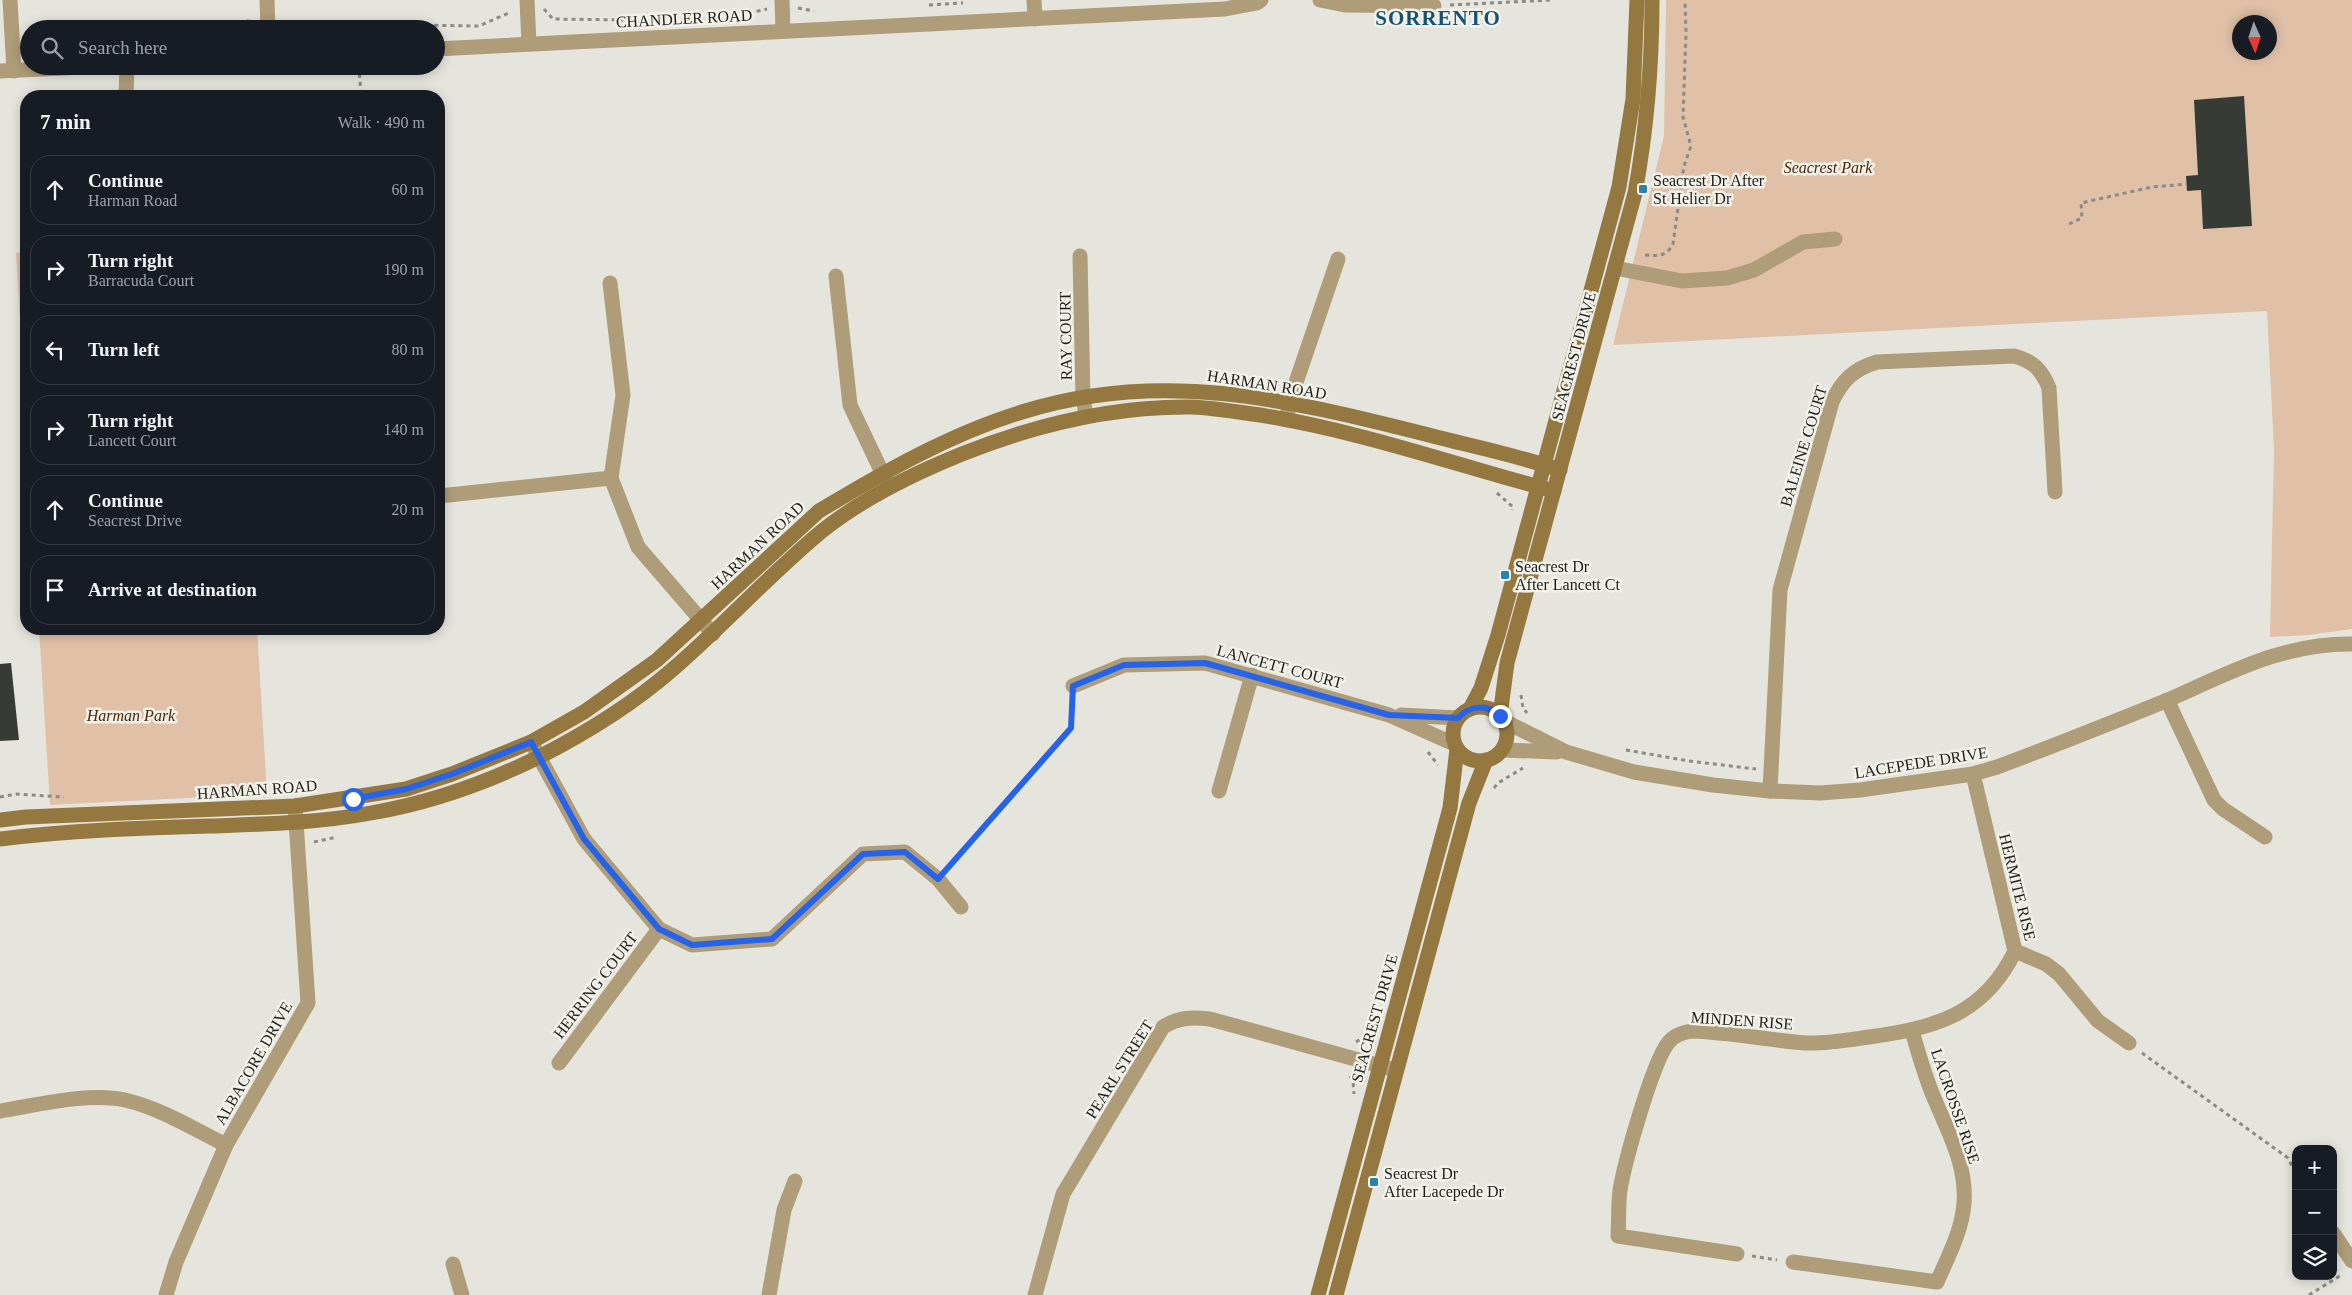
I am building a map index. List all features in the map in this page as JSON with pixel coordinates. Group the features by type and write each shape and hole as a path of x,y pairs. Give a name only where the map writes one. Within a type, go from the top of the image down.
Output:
{"street":[{"path":"10,0 7,71 20,70"},
{"path":"267,0 268,20"},
{"path":"1034,0 1035,19"},
{"name":"CHANDLER ROAD","path":"445,49 1225,9 1257,3 1261,0"},
{"path":"1320,0 1345,5 1434,6"},
{"name":"SEACREST DRIVE","path":"1318,1295 1378,1066 1450,808 1456,746 1453,735 1458,718 1470,709 1481,688 1488,667 1619,188 1634,91 1636,0"},
{"name":"SEACREST DRIVE","path":"1502,750 1507,736 1502,719 1507,663 1635,193 1646,131 1651,72 1652,0"},
{"path":"527,2 529,44"},
{"path":"782,3 783,30"},
{"path":"126,90 127,75"},
{"path":"1615,268 1682,281 1727,278 1754,270 1803,242 1835,239"},
{"name":"RAY COURT","path":"1080,256 1083,398 1086,415"},
{"path":"1287,420 1289,403 1338,259"},
{"path":"836,276 850,405 890,489"},
{"path":"610,283 623,395 611,478 638,547 713,634"},
{"name":"BALEINE COURT","path":"1770,791 1780,590 1832,402 1843,381 1858,370 1877,362 2014,356 2026,359 2044,375 2049,388 2055,492"},
{"name":"HARMAN ROAD","path":"0,820 296,806 406,789 452,774 531,742 584,712 642,670 701,621 819,511 882,474 946,441 1023,412 1083,398 1177,389 1230,393 1374,421 1560,470"},
{"name":"HARMAN ROAD","path":"0,839 124,829 297,822 367,814 403,807 454,792 539,757 612,715 644,693 713,634 821,532 843,516 923,470 990,442 1032,428 1086,415 1157,408 1196,407 1287,420 1357,435 1554,491"},
{"path":"445,495 611,478"},
{"name":"LACEPEDE DRIVE","path":"1502,719 1566,752 1634,772 1713,785 1770,791 1820,793 1860,790 1973,774 2022,758 2167,700 2257,660 2288,650 2352,644"},
{"name":"LANCETT COURT","path":"1073,686 1124,665 1205,663 1389,715 1456,746"},
{"path":"1219,791 1252,675"},
{"path":"2167,700 2214,800 2223,809 2265,837"},
{"path":"1470,709 1486,708 1502,719"},
{"name":"LANCETT COURT","path":"1389,715 1458,718"},
{"path":"531,742 584,839 659,929 692,945 772,939 863,854 905,852 938,879 961,907"},
{"path":"1456,746 1470,759 1486,760 1493,758 1502,750"},
{"name":"LACEPEDE DRIVE","path":"1502,750 1566,752"},
{"name":"SEACREST DRIVE","path":"1336,1295 1469,803 1486,760"},
{"name":"HERMITE RISE","path":"1973,774 2015,951 2046,964 2092,1015 2129,1044"},
{"name":"ALBACORE DRIVE","path":"166,1295 176,1262 226,1145 308,1003 296,806"},
{"name":"HERRING COURT","path":"559,1063 659,929"},
{"name":"MINDEN RISE","path":"1737,1254 1618,1236 1620,1189 1652,1079 1661,1054 1668,1043 1678,1034 1691,1031 1806,1043 1834,1042 1912,1031 1934,1025 1980,1000 2005,971 2015,951"},
{"name":"PEARL STREET","path":"1035,1295 1063,1194 1163,1027 1173,1021 1188,1017 1210,1019 1396,1070"},
{"name":"LACROSSE RISE","path":"1793,1262 1937,1282 1961,1221 1964,1202 1963,1181 1959,1158 1931,1092 1912,1031"},
{"path":"0,1111 85,1099 123,1100 143,1105 226,1145"},
{"path":"769,1295 784,1210 795,1181"},
{"path":"2334,1235 2348,1267"},
{"path":"453,1264 462,1295"}],"path":[{"path":"1434,6 1552,0"},
{"path":"1637,253 1659,256 1669,252 1672,244 1681,177 1691,146 1683,117 1686,33 1685,0"},
{"path":"445,26 479,26 527,2 540,4 554,19 631,20"},
{"path":"733,17 782,3 817,12"},
{"path":"925,5 965,3"},
{"path":"359,75 360,90"},
{"path":"1652,196 1655,186 1668,184 1681,177"},
{"path":"2069,224 2082,218 2081,203 2152,187 2186,184"},
{"path":"1490,487 1513,508"},
{"path":"938,879 1071,728 1073,686"},
{"path":"1618,749 1689,761 1771,770"},
{"path":"299,843 324,841 340,836"},
{"path":"2129,1044 2288,1158 2292,1166"},
{"path":"1737,1254 1793,1262"},
{"path":"2309,1295 2348,1267"}],"green space":[{"name":"Seacrest Park","path":"1666,0 2352,0 2352,629 2308,635 2270,637 2274,449 2267,311 1613,345 1664,136"},
{"path":"16,253 20,253 20,318"},
{"name":"Harman Park","path":"39,635 257,635 267,794 50,805"}],"building":[{"path":"2244,96 2252,226 2203,229 2201,190 2187,191 2186,176 2198,175 2194,100"},
{"path":"11,663 19,740 0,741 0,664"}],"place":[{"name":"Seacrest Dr After St Helier Dr","path":"1643,189"},
{"name":"Seacrest Dr After Lancett Ct","path":"1505,575"},
{"name":"Seacrest Dr After Lacepede Dr","path":"1374,1182"}],"district":[{"name":"SORRENTO","path":"1438,18"}],"route":[{"path":"353,799 406,789 452,774 531,742 584,839 659,929 692,945 772,939 863,854 905,852 938,879 1071,728 1073,686 1124,665 1205,663 1389,715 1458,718 1470,709 1481,707 1492,710 1500,716"}]}
